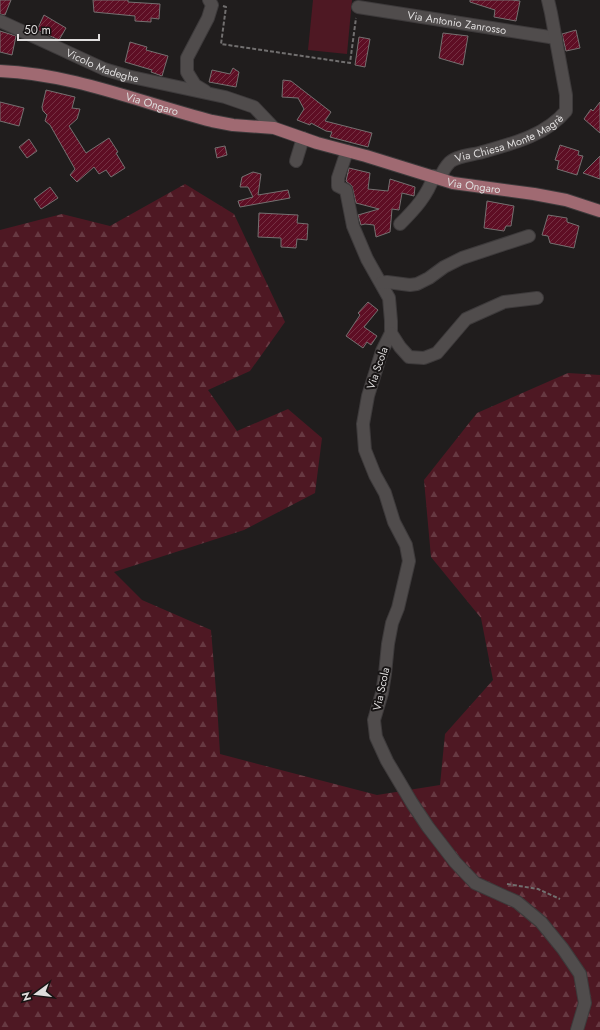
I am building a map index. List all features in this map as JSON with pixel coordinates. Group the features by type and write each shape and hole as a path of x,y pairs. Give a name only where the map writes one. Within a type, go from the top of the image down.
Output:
{"main road":[{"name":"Via Ongaro","path":"0,71 40,74 75,82 212,121 233,125 274,128 453,183 566,200 600,211"}],"street":[{"name":"Via Chiesa Monte Magrè","path":"437,177 450,162 533,136 557,121 566,112 566,95 548,0"},
{"name":"Vicolo Madeghe","path":"210,94 195,85 187,72 187,58 208,18 211,3"},
{"name":"Via Antonio Zanrosso","path":"358,7 556,38"},
{"name":"Vicolo Madeghe","path":"0,21 104,69 127,76 225,97 254,107 274,128"},
{"path":"296,161 303,138"},
{"name":"Via Scola","path":"347,151 338,178 338,186 346,190 353,226 367,259 389,298 391,333 382,351 368,396 363,424 365,450 375,475 385,493 394,522 406,545 410,561 398,608 392,622 388,644 386,674 374,720 376,737 387,761 412,803 428,828 455,862 475,883 517,902 541,922 563,949 580,974 584,996 585,1003 577,1030"},
{"path":"400,224 417,207 437,177"},
{"path":"381,283 417,284 429,278 444,267 462,258 529,236"},
{"path":"391,333 409,357 424,358 437,353 466,319 504,302 537,298"}],"path":[{"path":"211,3 226,7 221,44 350,63 358,7"},
{"path":"506,884 538,889 560,899"}],"green space":[{"path":"313,0 352,0 347,54 308,50"},
{"path":"185,184 234,214 285,322 250,371 208,390 237,431 288,409 322,438 315,493 244,530 114,572 142,600 211,630 220,754 377,795 440,785 445,734 493,680 481,618 431,557 424,480 477,413 568,373 600,375 600,1030 0,1030 0,230 62,214 110,226"}],"building":[{"path":"0,0 11,0 5,15 0,14"},
{"path":"93,0 128,0 128,2 160,4 159,19 151,18 151,22 135,21 135,16 94,12"},
{"path":"470,0 520,1 516,21 494,17 495,10 470,2"},
{"path":"44,15 66,28 59,40 37,30"},
{"path":"576,30 580,48 566,51 562,34"},
{"path":"0,31 16,36 12,55 0,52"},
{"path":"443,33 468,36 463,65 439,58"},
{"path":"359,37 370,39 365,67 355,65"},
{"path":"130,42 147,47 146,50 168,56 162,76 151,72 152,70 125,62"},
{"path":"233,68 239,72 236,87 209,82 212,70 230,74"},
{"path":"283,80 291,81 331,112 325,121 372,133 368,147 330,137 332,132 326,131 311,123 310,125 297,120 304,109 298,98 282,97"},
{"path":"46,90 75,97 72,108 80,109 77,119 69,126 86,153 109,138 118,152 116,153 125,168 111,177 106,170 99,174 94,167 77,182 70,175 75,169 50,125 45,121 47,115 43,111 42,107"},
{"path":"0,102 24,108 19,126 0,121"},
{"path":"600,102 600,133 584,119 591,109 593,111"},
{"path":"29,139 37,151 27,158 19,147"},
{"path":"560,145 579,151 578,155 583,156 577,175 557,169 559,161 555,160"},
{"path":"225,146 227,155 217,158 215,148"},
{"path":"600,156 600,179 583,173"},
{"path":"349,168 370,173 368,189 388,191 390,179 415,187 414,196 402,193 399,210 392,209 390,232 376,237 374,225 361,225 358,215 379,209 356,203 352,186 346,181"},
{"path":"253,172 261,174 258,195 288,190 290,198 240,207 238,201 253,197 248,187 240,187 242,177"},
{"path":"50,187 58,198 41,209 34,199"},
{"path":"487,201 514,206 511,226 506,226 504,231 484,228"},
{"path":"259,213 298,215 297,223 308,224 307,240 297,239 296,248 281,247 281,238 258,237"},
{"path":"548,215 567,218 567,222 579,226 574,248 550,243 548,236 542,235"},
{"path":"368,302 378,310 364,327 377,336 371,345 367,342 363,348 346,336 360,315 358,313"}]}
